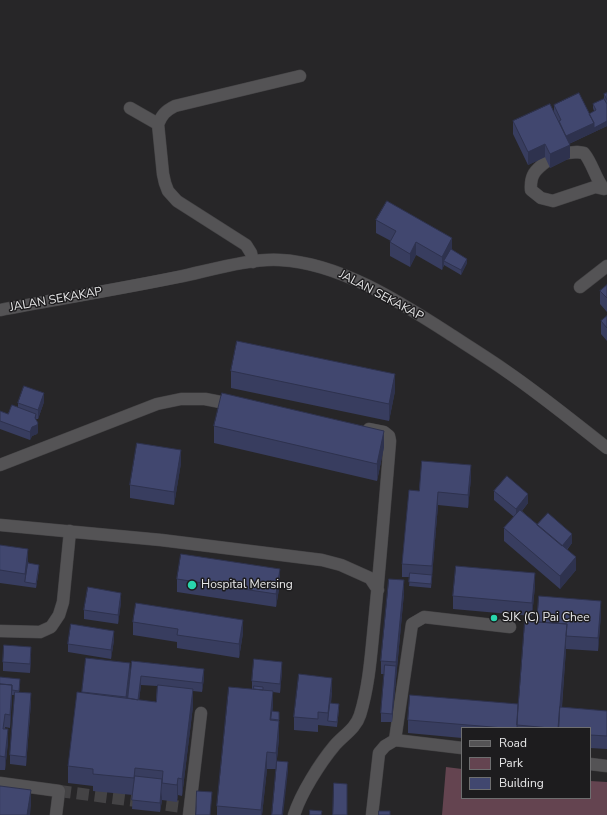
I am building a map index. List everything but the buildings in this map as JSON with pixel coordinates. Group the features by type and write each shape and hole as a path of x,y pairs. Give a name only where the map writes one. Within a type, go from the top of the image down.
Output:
{"street":[{"path":"253,262 251,253 246,245 177,201 168,191 163,174 158,124 162,115 167,110 175,106 300,76"},
{"path":"130,108 158,124"},
{"path":"567,153 584,153 589,159 598,181 605,191"},
{"path":"547,161 536,169 530,181 531,190 541,198 553,201 595,187 605,191"},
{"name":"JALAN SEKAKAP","path":"0,310 253,262 279,260 305,263 335,271 384,294 418,314 506,371 562,412 607,448"},
{"path":"580,287 607,266"},
{"path":"0,465 157,404 181,399 205,399 244,406"},
{"path":"294,815 299,801 314,776 335,745 351,730 360,717 367,689 378,590 390,441 389,436 384,432 361,427"},
{"path":"0,525 161,540 322,560 341,565 370,578 378,590"},
{"path":"0,631 40,632 51,627 59,615 63,602 70,531"},
{"path":"395,740 412,624 424,617 510,627"},
{"path":"189,815 201,713"},
{"path":"372,815 379,752 385,746 395,740 461,748"},
{"path":"591,764 607,766"},
{"path":"0,783 59,791 56,815"}],"green space":[{"path":"446,767 461,769 461,799 591,799 591,781 607,782 607,815 442,815"}],"tunnel":[{"path":"59,791 190,808"}],"place":[{"name":"Hospital Mersing","path":"192,585"},
{"name":"SJK (C) Pai Chee","path":"494,618"}]}
